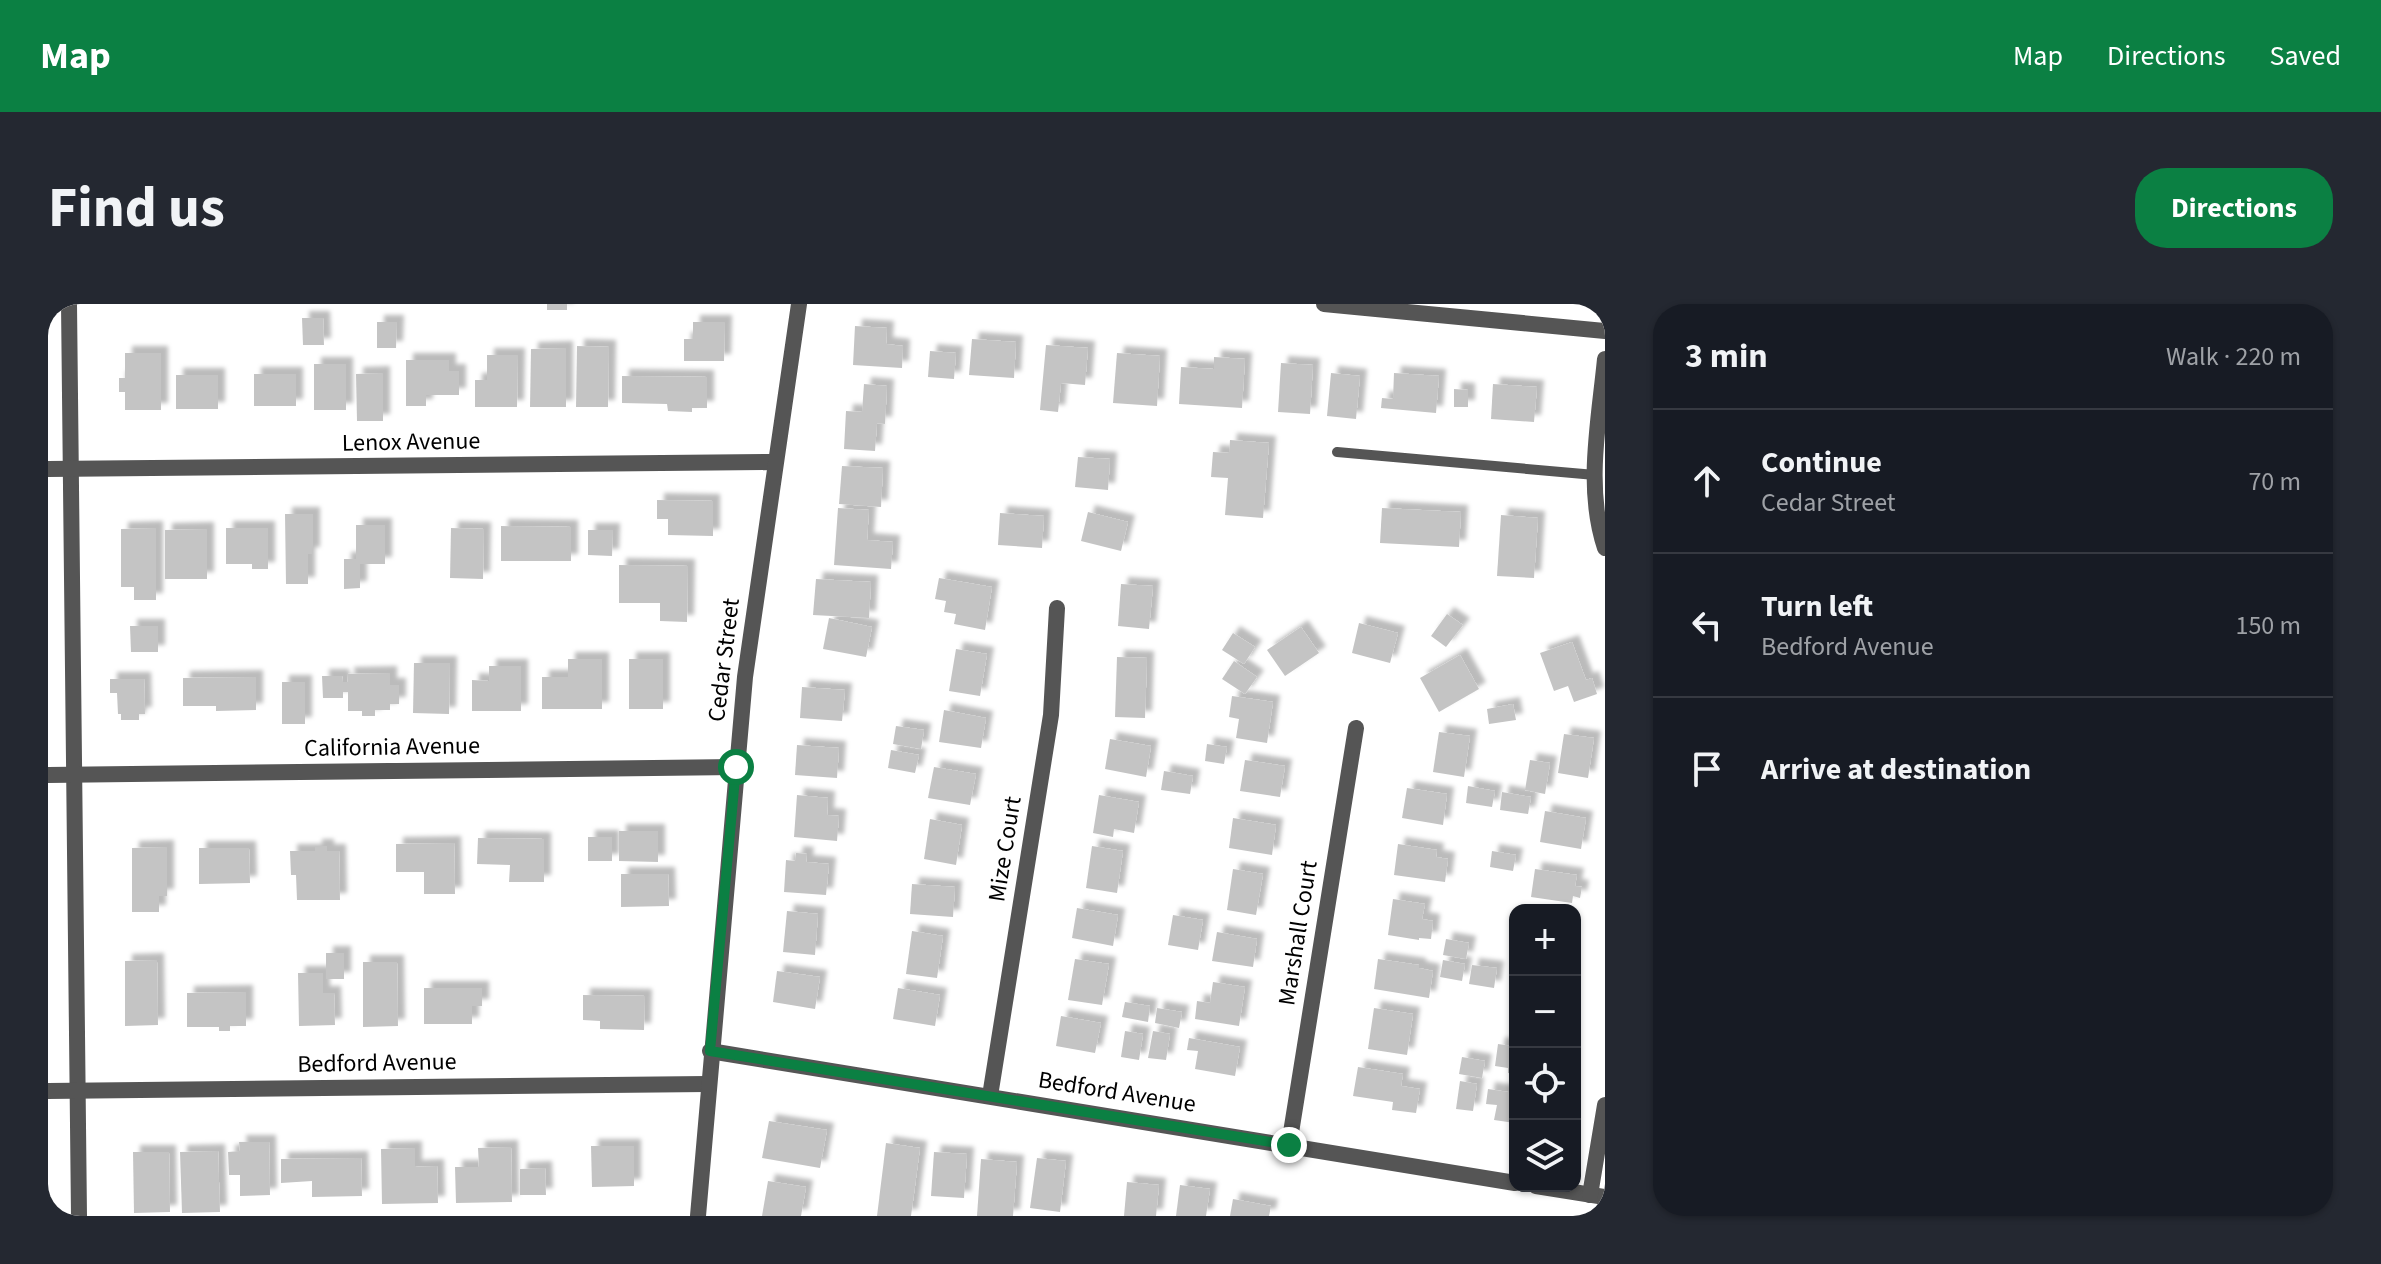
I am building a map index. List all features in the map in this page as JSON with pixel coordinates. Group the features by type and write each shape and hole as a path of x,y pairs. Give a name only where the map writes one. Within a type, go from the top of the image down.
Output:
{"street":[{"path":"69,304 79,1216"},
{"name":"Cedar Street","path":"698,1216 707,1084 745,677 799,304"},
{"path":"1324,304 1605,331"},
{"path":"1605,359 1595,475 1595,505 1605,548"},
{"name":"Lenox Avenue","path":"48,469 775,462"},
{"name":"Mize Court","path":"990,1096 1051,715 1057,608"},
{"name":"Marshall Court","path":"1289,1145 1356,728"},
{"name":"California Avenue","path":"48,775 736,767"},
{"name":"Bedford Avenue","path":"710,1051 1509,1182"},
{"name":"Bedford Avenue","path":"48,1091 707,1084"},
{"path":"1573,1192 1598,1196 1605,1105"}],"lane":[{"path":"1337,452 1595,475"}],"building":[{"path":"547,304 567,304 567,310 547,310"},
{"path":"302,318 323,318 324,345 303,345"},
{"path":"377,322 397,322 396,348 377,348"},
{"path":"693,322 725,322 724,361 684,361 684,339 693,339"},
{"path":"855,326 887,328 886,344 903,346 902,368 853,365"},
{"path":"972,339 1016,342 1014,378 969,375"},
{"path":"1046,345 1088,348 1085,385 1061,383 1058,412 1040,410"},
{"path":"577,346 609,347 608,407 576,407"},
{"path":"566,348 566,407 530,407 531,349"},
{"path":"930,351 956,353 954,379 928,377"},
{"path":"125,353 161,353 161,410 125,410 125,392 119,392 119,378 125,378"},
{"path":"1117,353 1160,356 1157,406 1113,403"},
{"path":"487,355 518,355 517,407 475,407 475,380 487,380"},
{"path":"1214,357 1245,359 1242,408 1179,404 1181,367 1214,369"},
{"path":"406,360 449,360 449,371 459,371 459,395 426,395 426,406 406,406"},
{"path":"1281,363 1313,365 1310,414 1278,412"},
{"path":"314,364 346,364 346,410 314,410"},
{"path":"383,373 383,421 357,421 356,374"},
{"path":"1331,373 1360,376 1356,419 1327,416"},
{"path":"1394,373 1439,376 1436,413 1381,408 1382,398 1393,399"},
{"path":"254,374 296,374 296,406 254,406"},
{"path":"176,375 218,375 218,409 176,409"},
{"path":"622,376 707,377 707,408 692,408 692,412 668,411 667,404 622,403"},
{"path":"864,384 887,386 885,424 877,423 875,451 844,449 846,411 862,412"},
{"path":"1493,384 1537,387 1534,422 1491,419"},
{"path":"1454,389 1468,390 1468,407 1454,407"},
{"path":"1230,440 1269,443 1263,518 1225,515 1228,478 1211,477 1213,452 1229,453"},
{"path":"1078,457 1110,459 1108,490 1075,487"},
{"path":"842,466 883,468 881,507 839,504"},
{"path":"657,500 713,501 713,536 668,535 668,519 657,519"},
{"path":"838,508 869,510 867,540 893,542 891,569 834,565"},
{"path":"1382,508 1461,512 1459,547 1380,543"},
{"path":"1088,512 1128,522 1121,551 1081,541"},
{"path":"1000,513 1044,516 1042,548 998,545"},
{"path":"285,514 313,514 313,554 308,554 308,584 286,584"},
{"path":"1501,515 1538,518 1534,578 1497,576"},
{"path":"356,525 385,525 385,564 360,564 360,588 344,589 344,559 356,559"},
{"path":"501,526 571,527 571,561 501,561"},
{"path":"156,528 156,600 134,600 134,587 121,587 121,529"},
{"path":"226,528 268,528 268,569 252,569 252,564 226,564"},
{"path":"451,528 484,529 483,579 450,578"},
{"path":"207,529 207,579 165,579 165,530"},
{"path":"588,530 613,530 612,556 588,555"},
{"path":"619,565 688,566 687,622 660,621 660,603 619,603"},
{"path":"939,578 992,587 985,630 954,624 956,614 944,612 946,601 935,599"},
{"path":"816,579 871,582 869,618 813,615"},
{"path":"1121,584 1153,586 1149,629 1118,626"},
{"path":"1447,614 1463,625 1446,647 1431,636"},
{"path":"829,618 872,627 866,657 823,649"},
{"path":"1359,623 1398,633 1390,663 1352,653"},
{"path":"130,626 158,626 158,652 131,652"},
{"path":"1301,627 1319,653 1285,676 1267,650"},
{"path":"1233,633 1255,647 1244,664 1222,650"},
{"path":"1572,642 1586,680 1592,678 1597,694 1574,702 1568,686 1554,691 1540,653"},
{"path":"956,649 987,654 980,696 949,691"},
{"path":"1460,655 1479,689 1439,712 1420,678"},
{"path":"1117,657 1147,658 1145,718 1115,717"},
{"path":"568,659 602,659 602,709 542,709 542,677 568,677"},
{"path":"629,659 663,659 663,709 629,709"},
{"path":"1234,661 1257,677 1245,694 1222,679"},
{"path":"414,663 450,663 449,714 413,713"},
{"path":"489,666 521,666 521,711 472,711 472,680 489,681"},
{"path":"390,673 390,685 399,685 399,704 390,704 390,710 375,710 375,716 362,716 362,711 348,711 348,692 343,692 343,698 323,698 322,676 342,676 343,682 348,682 347,674"},
{"path":"256,677 256,710 216,711 216,706 183,706 183,678"},
{"path":"110,679 144,679 145,714 139,714 139,720 121,720 117,693 110,693"},
{"path":"282,682 305,682 305,724 282,724"},
{"path":"802,687 845,690 842,721 800,718"},
{"path":"1232,696 1273,702 1267,743 1236,738 1239,719 1229,717"},
{"path":"1513,704 1516,720 1489,724 1487,709"},
{"path":"944,710 986,718 981,748 939,742"},
{"path":"896,726 924,730 921,749 893,744"},
{"path":"1439,732 1470,736 1464,777 1433,772"},
{"path":"1564,734 1594,738 1588,778 1558,773"},
{"path":"1110,739 1151,746 1146,777 1105,769"},
{"path":"1207,744 1227,747 1224,764 1205,761"},
{"path":"797,745 839,748 837,778 795,775"},
{"path":"891,750 919,755 915,773 888,768"},
{"path":"1245,760 1285,766 1280,797 1240,791"},
{"path":"1530,760 1550,763 1545,794 1525,790"},
{"path":"934,767 976,774 970,805 928,798"},
{"path":"1164,771 1193,776 1190,794 1161,790"},
{"path":"1468,786 1495,791 1492,807 1466,803"},
{"path":"1407,788 1447,794 1443,825 1402,818"},
{"path":"1502,792 1531,797 1528,814 1500,810"},
{"path":"797,795 828,798 827,815 839,816 837,841 794,837"},
{"path":"1099,795 1139,802 1134,833 1114,829 1113,837 1093,833"},
{"path":"1545,811 1586,818 1581,849 1540,842"},
{"path":"1233,818 1276,825 1272,855 1229,848"},
{"path":"930,819 962,825 956,865 924,859"},
{"path":"619,831 658,831 658,862 619,861"},
{"path":"588,837 612,837 612,861 588,861"},
{"path":"478,838 544,839 544,882 509,882 510,865 477,864"},
{"path":"454,843 455,894 424,894 424,872 396,872 396,844"},
{"path":"1398,844 1437,850 1436,857 1448,859 1445,882 1394,875"},
{"path":"315,846 327,846 327,851 339,851 340,900 297,900 296,875 291,875 290,851 315,851"},
{"path":"1092,846 1123,851 1117,893 1086,888"},
{"path":"167,847 167,896 159,896 159,912 132,912 132,848"},
{"path":"199,848 249,848 250,883 199,884"},
{"path":"1492,851 1516,855 1513,871 1490,867"},
{"path":"796,853 807,854 806,862 829,864 826,895 784,892 786,860 795,861"},
{"path":"1233,869 1263,874 1256,915 1227,910"},
{"path":"1535,869 1577,875 1575,886 1582,887 1580,898 1573,896 1572,903 1531,897"},
{"path":"621,874 668,874 669,906 621,907"},
{"path":"912,884 955,887 953,917 910,914"},
{"path":"1393,899 1425,904 1422,919 1433,921 1431,939 1388,935"},
{"path":"1077,908 1118,915 1113,946 1072,938"},
{"path":"787,911 818,914 815,955 783,952"},
{"path":"1173,915 1203,920 1198,950 1168,945"},
{"path":"912,931 943,936 937,978 906,974"},
{"path":"1217,932 1257,939 1253,967 1212,961"},
{"path":"1446,939 1469,943 1466,959 1443,955"},
{"path":"326,953 344,953 344,979 326,979"},
{"path":"1075,959 1109,964 1102,1005 1068,1000"},
{"path":"1378,959 1419,965 1419,968 1433,971 1429,998 1374,989"},
{"path":"157,960 158,1025 125,1026 125,961"},
{"path":"1443,960 1465,964 1462,981 1440,977"},
{"path":"363,962 397,962 398,1026 363,1027"},
{"path":"1472,965 1497,968 1494,988 1469,984"},
{"path":"777,971 820,977 815,1009 773,1002"},
{"path":"298,973 323,973 323,993 334,993 335,1025 299,1026"},
{"path":"1213,982 1245,987 1239,1026 1195,1019 1197,1001 1210,1003"},
{"path":"424,988 482,988 482,1006 472,1006 472,1024 424,1024"},
{"path":"898,988 940,995 935,1026 893,1019"},
{"path":"246,992 246,1026 230,1026 230,1031 219,1031 219,1027 187,1027 187,993"},
{"path":"583,995 645,996 644,1030 600,1029 600,1021 583,1020"},
{"path":"1125,1002 1150,1006 1148,1022 1122,1017"},
{"path":"1157,1008 1182,1012 1179,1028 1155,1023"},
{"path":"1374,1008 1413,1014 1407,1055 1368,1049"},
{"path":"1061,1016 1101,1023 1095,1053 1056,1046"},
{"path":"1125,1031 1143,1034 1139,1060 1121,1057"},
{"path":"1153,1031 1170,1034 1166,1060 1148,1058"},
{"path":"1189,1038 1240,1047 1235,1076 1195,1069 1198,1051 1187,1050"},
{"path":"1498,1044 1509,1046 1509,1073 1508,1068 1495,1066"},
{"path":"1462,1057 1485,1061 1482,1078 1459,1074"},
{"path":"1358,1067 1403,1074 1401,1086 1420,1089 1416,1113 1392,1110 1393,1102 1353,1096"},
{"path":"1460,1081 1477,1084 1473,1111 1456,1109"},
{"path":"1488,1089 1509,1092 1509,1122 1494,1120 1497,1105 1486,1104"},
{"path":"769,1121 827,1130 820,1168 762,1158"},
{"path":"239,1142 269,1142 270,1195 240,1196 240,1175 229,1175 228,1152 240,1151"},
{"path":"886,1143 920,1148 911,1216 877,1216"},
{"path":"591,1146 634,1146 634,1186 592,1187"},
{"path":"511,1147 512,1202 456,1203 455,1167 479,1167 478,1148"},
{"path":"415,1148 415,1167 437,1166 438,1203 382,1204 381,1149"},
{"path":"218,1151 220,1212 182,1213 180,1152"},
{"path":"133,1152 169,1152 170,1212 134,1213"},
{"path":"934,1152 967,1154 964,1198 931,1196"},
{"path":"361,1158 362,1196 312,1197 312,1181 281,1183 281,1159"},
{"path":"1037,1158 1066,1161 1060,1212 1030,1208"},
{"path":"981,1159 1017,1162 1013,1216 977,1216"},
{"path":"545,1168 546,1195 520,1195 520,1169"},
{"path":"768,1181 806,1187 801,1216 762,1216"},
{"path":"1127,1182 1159,1185 1156,1216 1124,1216"},
{"path":"1180,1185 1210,1189 1206,1216 1176,1216"},
{"path":"1233,1199 1271,1206 1269,1216 1230,1216"}],"route":[{"path":"736,767 710,1051 1289,1145"}]}
